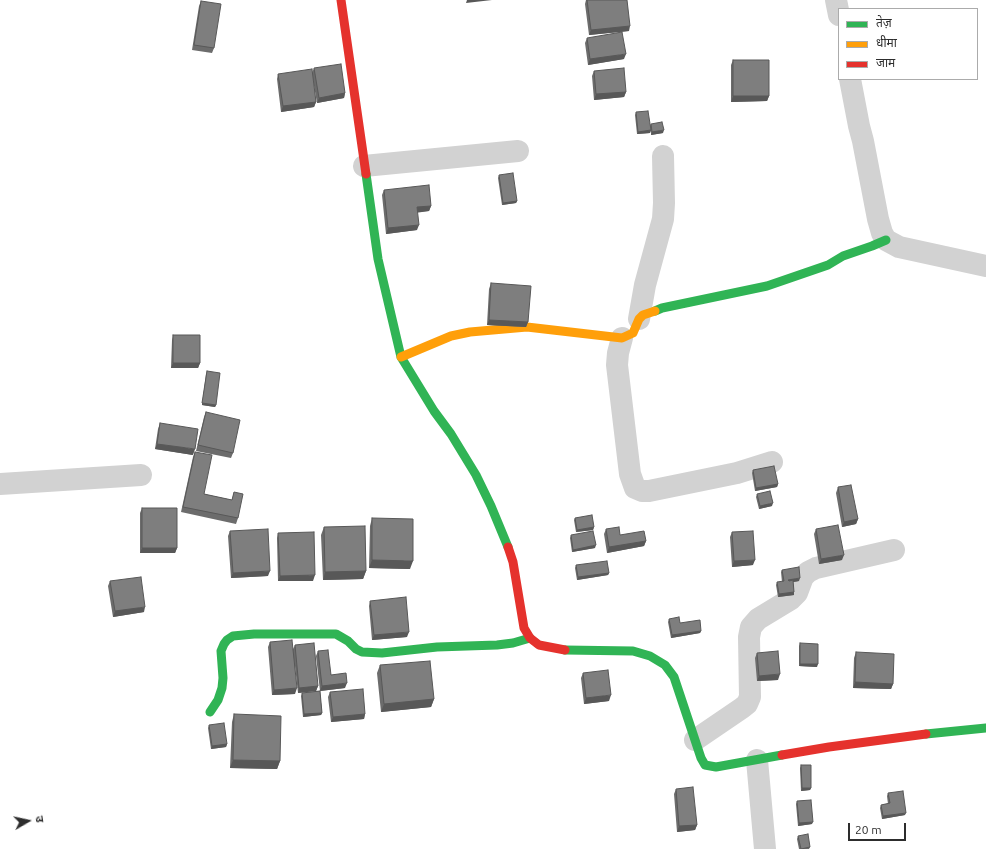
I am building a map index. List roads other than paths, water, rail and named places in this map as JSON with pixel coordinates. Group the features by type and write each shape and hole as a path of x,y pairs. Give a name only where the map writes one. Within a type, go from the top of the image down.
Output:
{"street":[{"path":"341,0 378,259 401,357 434,411 455,440 476,475 491,506 513,562 524,628 530,638 539,645 563,650 633,651 650,656 665,665 674,677 701,758 705,765 716,767 829,747 901,737 986,728"},
{"path":"836,0 838,10"},
{"path":"850,80 878,219 882,233 886,240 899,247 986,266"},
{"path":"364,166 518,151"},
{"path":"401,357 451,336 470,332 526,327 622,338 633,333 638,319 645,285 663,220 663,156"},
{"path":"638,319 643,315 662,308 767,286 803,274 843,256 886,240"},
{"path":"622,338 618,353 617,366 630,474 635,488 642,491 649,491 736,473 772,462"},
{"path":"0,484 141,475"},
{"path":"695,740 747,704 750,697 749,637 751,627 758,619 797,593 804,577 808,572 816,568 894,550"},
{"path":"210,712 218,700 222,688 223,678 221,651 227,640 233,636 254,634 336,634 341,636 356,649 362,652 382,653 437,647 497,645 513,643 530,638"},
{"path":"757,760 765,849"}]}
